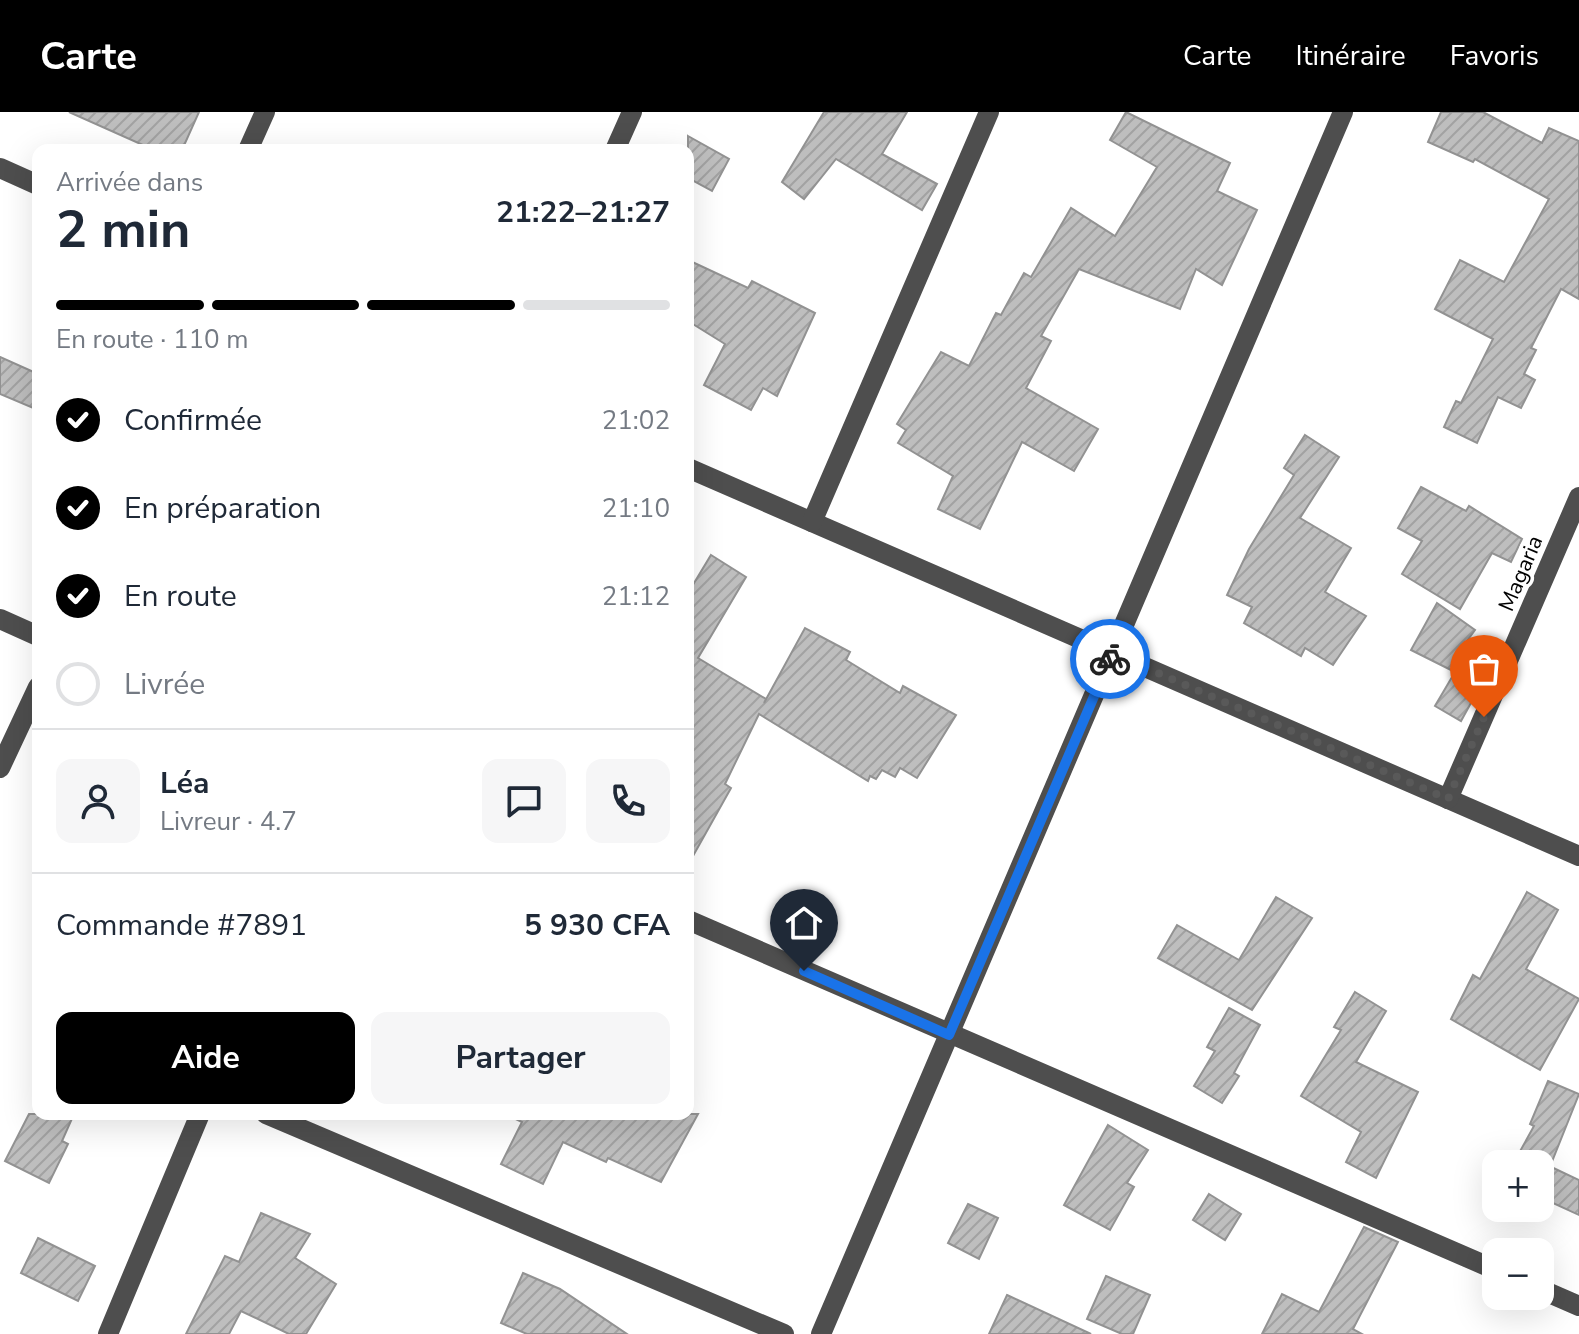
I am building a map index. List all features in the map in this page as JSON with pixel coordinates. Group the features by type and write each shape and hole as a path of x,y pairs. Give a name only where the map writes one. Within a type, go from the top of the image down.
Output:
{"street":[{"path":"251,144 265,112"},
{"path":"618,144 632,112"},
{"path":"812,522 989,112"},
{"path":"821,1334 1343,112"},
{"path":"0,168 32,182"},
{"path":"694,471 1579,856"},
{"name":"Magaria","path":"1448,799 1579,497"},
{"path":"0,619 32,633"},
{"path":"0,768 32,700"},
{"path":"694,923 1482,1264"},
{"path":"108,1334 197,1120"},
{"path":"280,1120 784,1334"},
{"path":"1554,1295 1579,1306"}],"building":[{"path":"69,112 199,112 185,144 141,144"},
{"path":"824,112 907,112 882,154 937,184 922,210 836,159 804,199 782,182"},
{"path":"1126,112 1230,163 1217,191 1257,210 1222,285 1196,269 1180,309 1079,269 1041,336 1051,341 1026,388 1098,429 1074,471 1022,442 980,529 938,509 953,476 898,443 906,430 897,424 941,352 969,366 996,313 1001,315 1024,273 1031,277 1071,208 1115,236 1157,167 1110,140"},
{"path":"1441,112 1483,112 1542,143 1549,128 1579,141 1579,299 1561,289 1531,348 1536,350 1524,374 1535,380 1521,408 1498,397 1477,443 1444,427 1456,401 1461,403 1493,339 1435,309 1460,260 1504,282 1549,199 1475,159 1473,162 1428,142"},
{"path":"688,136 729,159 712,191 694,181 694,144 688,144"},
{"path":"694,263 748,288 752,281 815,313 777,396 763,388 751,410 704,385 725,344 694,325"},
{"path":"0,357 32,371 32,407 0,394"},
{"path":"1305,435 1339,457 1300,518 1351,548 1325,592 1366,616 1333,665 1305,648 1301,656 1244,623 1252,607 1227,595 1249,549 1294,475 1284,468"},
{"path":"1421,487 1466,511 1469,506 1522,539 1511,562 1492,553 1460,609 1402,574 1422,541 1398,528"},
{"path":"711,555 746,577 698,658 766,699 764,703 805,628 850,652 846,660 900,693 903,686 956,715 917,778 900,768 895,777 882,770 876,779 870,776 868,781 759,714 725,784 731,788 694,854 694,583"},
{"path":"1437,603 1475,630 1464,645 1494,661 1461,721 1435,706 1455,672 1411,650"},
{"path":"1527,892 1558,910 1526,969 1579,999 1540,1070 1451,1019 1473,975 1480,979"},
{"path":"1276,897 1312,918 1252,1010 1158,958 1177,925 1239,960"},
{"path":"1355,992 1386,1011 1356,1062 1418,1092 1376,1178 1346,1162 1361,1132 1301,1096 1341,1030 1334,1027"},
{"path":"1229,1008 1260,1025 1234,1073 1239,1076 1222,1103 1194,1086 1215,1051 1207,1047"},
{"path":"1548,1081 1579,1094 1554,1156 1554,1150 1521,1150 1534,1126 1530,1124"},
{"path":"29,1114 32,1114 32,1120 71,1120 62,1141 68,1144 49,1183 5,1161"},
{"path":"694,1114 698,1114 661,1182 563,1142 543,1184 501,1164 522,1122 518,1120 694,1120"},
{"path":"1108,1125 1148,1150 1127,1183 1134,1187 1110,1230 1064,1205"},
{"path":"1554,1168 1579,1180 1579,1215 1554,1203"},
{"path":"1209,1194 1241,1214 1225,1240 1193,1220"},
{"path":"968,1204 998,1218 979,1259 948,1243"},
{"path":"261,1213 310,1234 295,1258 336,1284 306,1334 289,1334 241,1311 229,1334 186,1334 225,1256 239,1262"},
{"path":"1364,1227 1398,1242 1353,1329 1362,1334 1262,1334 1282,1294 1319,1312"},
{"path":"38,1238 95,1266 78,1301 21,1273"},
{"path":"523,1273 560,1289 627,1334 527,1334 501,1323"},
{"path":"1106,1276 1150,1295 1133,1334 1122,1334 1087,1319"},
{"path":"1007,1295 1091,1334 989,1334"}],"way so far":[{"path":"1110,659 1112,653 1448,799 1484,717"}],"route":[{"path":"804,971 949,1035 1110,659"}]}
